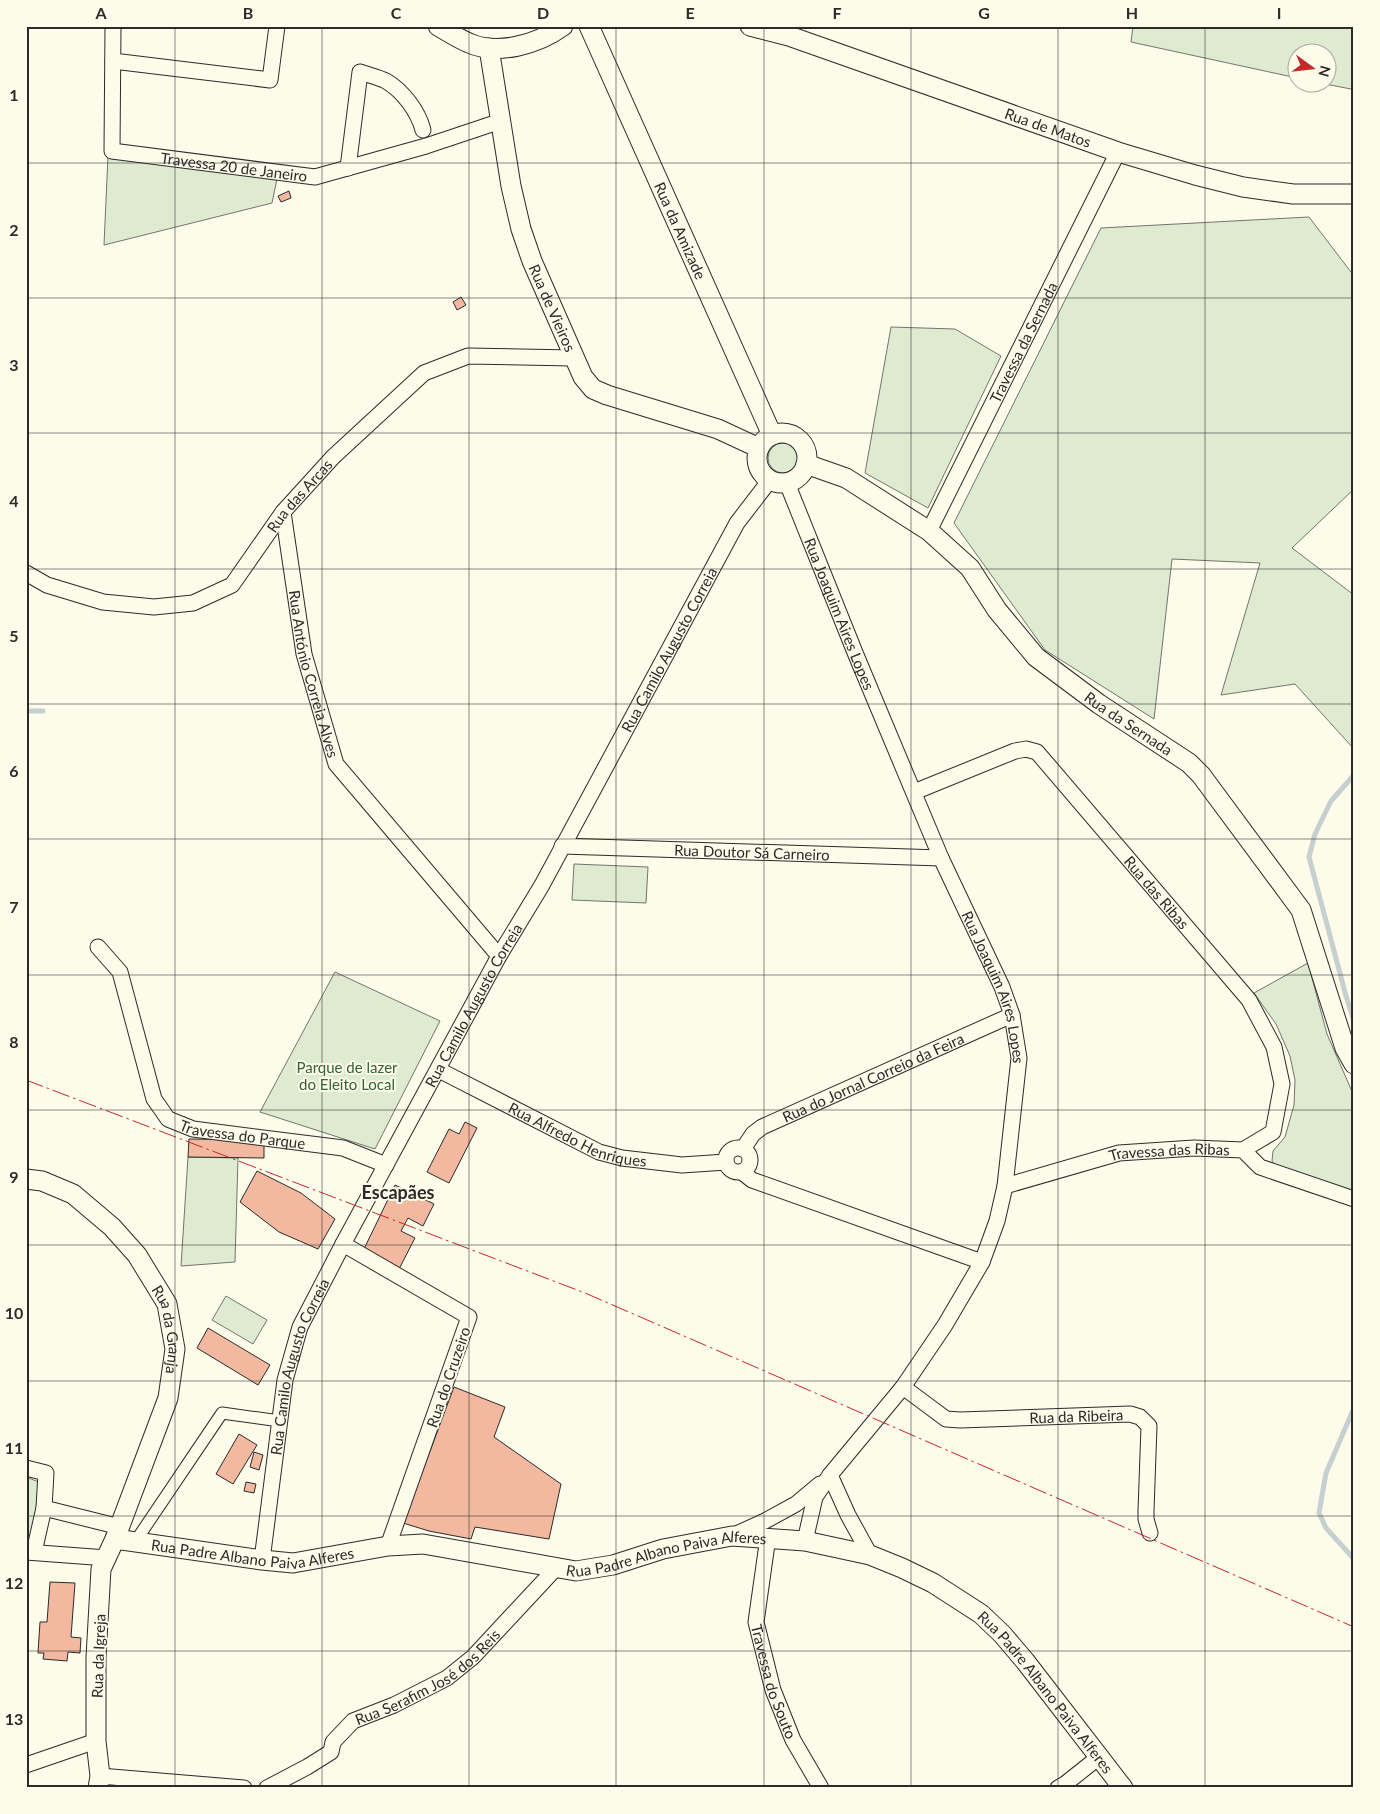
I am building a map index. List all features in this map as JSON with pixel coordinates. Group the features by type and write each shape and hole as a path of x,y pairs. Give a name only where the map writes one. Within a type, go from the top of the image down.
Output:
{"street":[{"name":"Travessa 20 de Janeiro","path":"113,26 112,151 316,177 426,146 501,121"},
{"path":"113,61 270,80 277,26"},
{"path":"438,26 470,44 490,48 511,47 537,41 563,26"},
{"name":"Rua da Amizade","path":"588,26 766,441"},
{"name":"Rua de Matos","path":"750,26 789,36 1118,152 1195,175 1243,187 1293,194 1354,194"},
{"name":"Rua de Vieiros","path":"490,48 511,186 521,229 532,261 583,377 593,390 607,395 718,429 766,441"},
{"path":"348,168 360,72 386,82 404,97 420,119 423,130"},
{"name":"Travessa da Sernada","path":"929,531 1118,152"},
{"name":"Rua das Arcas","path":"26,573 47,585 103,602 154,607 193,603 232,585 283,512 333,457 424,373 468,356 574,358"},
{"path":"788,433 801,442 807,456 806,464 800,476 778,481 760,469 757,462 766,441 788,433"},
{"name":"Rua da Sernada","path":"806,464 846,478 929,531 970,568 997,610 1036,658 1099,704 1189,763 1216,794 1301,910 1345,1048 1354,1064"},
{"name":"Rua Joaquim Aires Lopes","path":"778,481 856,655 941,858 1002,987 1012,1015 1019,1058 1005,1186 997,1221 982,1262 944,1325 903,1387 830,1475"},
{"name":"Rua Camilo Augusto Correia","path":"262,1560 285,1380 300,1328 343,1244 500,956 542,885 737,523 778,481"},
{"name":"Rua António Correia Alves","path":"283,512 304,654 336,764 500,956"},
{"name":"Rua das Ribas","path":"914,792 1015,751 1026,749 1037,752 1249,1000 1274,1047 1282,1084 1273,1132 1243,1150"},
{"name":"Rua Doutor Sá Carneiro","path":"562,846 941,858"},
{"name":"Travessa do Parque","path":"98,947 120,972 154,1099 168,1119 193,1129 343,1148 386,1165"},
{"name":"Rua do Jornal Correio da Feira","path":"743,1149 753,1134 762,1127 1012,1015"},
{"name":"Rua Alfredo Henriques","path":"439,1070 599,1152 622,1158 682,1165 726,1162"},
{"name":"Travessa das Ribas","path":"1005,1186 1119,1153 1194,1148 1243,1150 1260,1167 1354,1200"},
{"path":"743,1149 749,1155 750,1163 746,1170 738,1173 731,1170 726,1162 726,1156 732,1150 743,1149"},
{"path":"742,1172 752,1180 982,1262"},
{"name":"Rua da Granja","path":"26,1179 42,1181 73,1194 112,1227 137,1255 167,1304 175,1350 168,1398 117,1533"},
{"name":"Rua do Cruzeiro","path":"343,1244 469,1317 388,1546"},
{"name":"Rua da Ribeira","path":"903,1387 946,1420 1130,1414 1140,1416 1148,1426 1146,1511 1150,1532"},
{"path":"135,1542 222,1413 280,1421"},
{"path":"26,1468 46,1473 44,1508 30,1552 107,1558"},
{"path":"732,1536 796,1504 830,1475"},
{"path":"805,1540 815,1497 830,1475"},
{"path":"830,1475 848,1515 870,1555"},
{"path":"44,1508 117,1533"},
{"name":"Rua Padre Albano Paiva Alferes","path":"117,1533 135,1542 262,1560 293,1562 388,1546 423,1544 576,1571 613,1565 663,1549 732,1536 805,1540 870,1555 933,1583 981,1614 1002,1634 1025,1661 1123,1788"},
{"name":"Rua da Igreja","path":"99,1782 96,1741 96,1657 101,1569 117,1533"},
{"name":"Travessa do Souto","path":"768,1537 756,1622 773,1690 793,1740 821,1788"},
{"name":"Rua Serafim José dos Reis","path":"266,1788 307,1768 331,1752 333,1742 353,1721 394,1704 447,1678 473,1657 556,1568"},
{"path":"26,1765 96,1741"},
{"path":"1058,1788 1099,1757"},
{"path":"99,1782 244,1788"}],"green space":[{"path":"1133,26 1354,26 1354,91 1338,86 1338,42 1288,42 1288,76 1131,42"},
{"path":"108,156 277,179 272,203 104,245"},
{"path":"1309,217 1354,276 1354,489 1292,548 1354,595 1354,749 1295,684 1221,695 1260,563 1172,559 1154,719 1045,650 954,523 1101,228"},
{"path":"891,327 955,329 1001,356 928,508 865,473"},
{"path":"783,443 794,447 798,458 794,469 783,473 772,469 768,458 772,447"},
{"path":"574,864 648,867 646,903 572,900"},
{"path":"1308,963 1327,1034 1354,1096 1354,1193 1277,1167 1272,1161 1273,1151 1285,1137 1294,1105 1295,1080 1290,1056 1276,1024 1254,993"},
{"name":"Parque de lazer do Eleito Local","path":"335,972 440,1021 375,1149 260,1112"},
{"path":"188,1157 238,1158 235,1262 181,1266"},
{"path":"226,1296 267,1320 253,1344 212,1320"},
{"path":"26,1477 44,1484 31,1540 26,1540"}],"building":[{"path":"289,191 291,198 281,202 278,196"},
{"path":"461,297 466,305 457,310 453,302"},
{"path":"465,1122 477,1128 449,1183 427,1172 449,1129 459,1134"},
{"path":"189,1139 264,1140 264,1158 188,1157"},
{"path":"257,1171 301,1193 335,1219 318,1249 279,1232 240,1202"},
{"path":"395,1185 434,1204 423,1226 408,1218 401,1231 415,1238 399,1269 363,1251"},
{"path":"208,1328 270,1365 258,1385 197,1348"},
{"path":"454,1387 505,1407 494,1437 561,1484 549,1539 475,1527 471,1539 429,1531 403,1523"},
{"path":"239,1434 257,1445 233,1484 216,1474"},
{"path":"254,1452 263,1455 259,1470 250,1467"},
{"path":"246,1482 256,1484 254,1493 244,1491"},
{"path":"50,1582 75,1583 71,1637 81,1638 80,1653 68,1652 67,1661 43,1659 44,1653 38,1653 40,1622 47,1622"}],"waterway":[{"path":"27,711 43,711"},
{"path":"1354,775 1331,801 1315,834 1309,857 1354,1021"},
{"path":"1354,1408 1326,1473 1319,1513 1326,1528 1354,1559"}],"power":[{"path":"26,1080 585,1293 1354,1627"}],"district":[{"name":"Escapães","path":"398,1192"}]}
